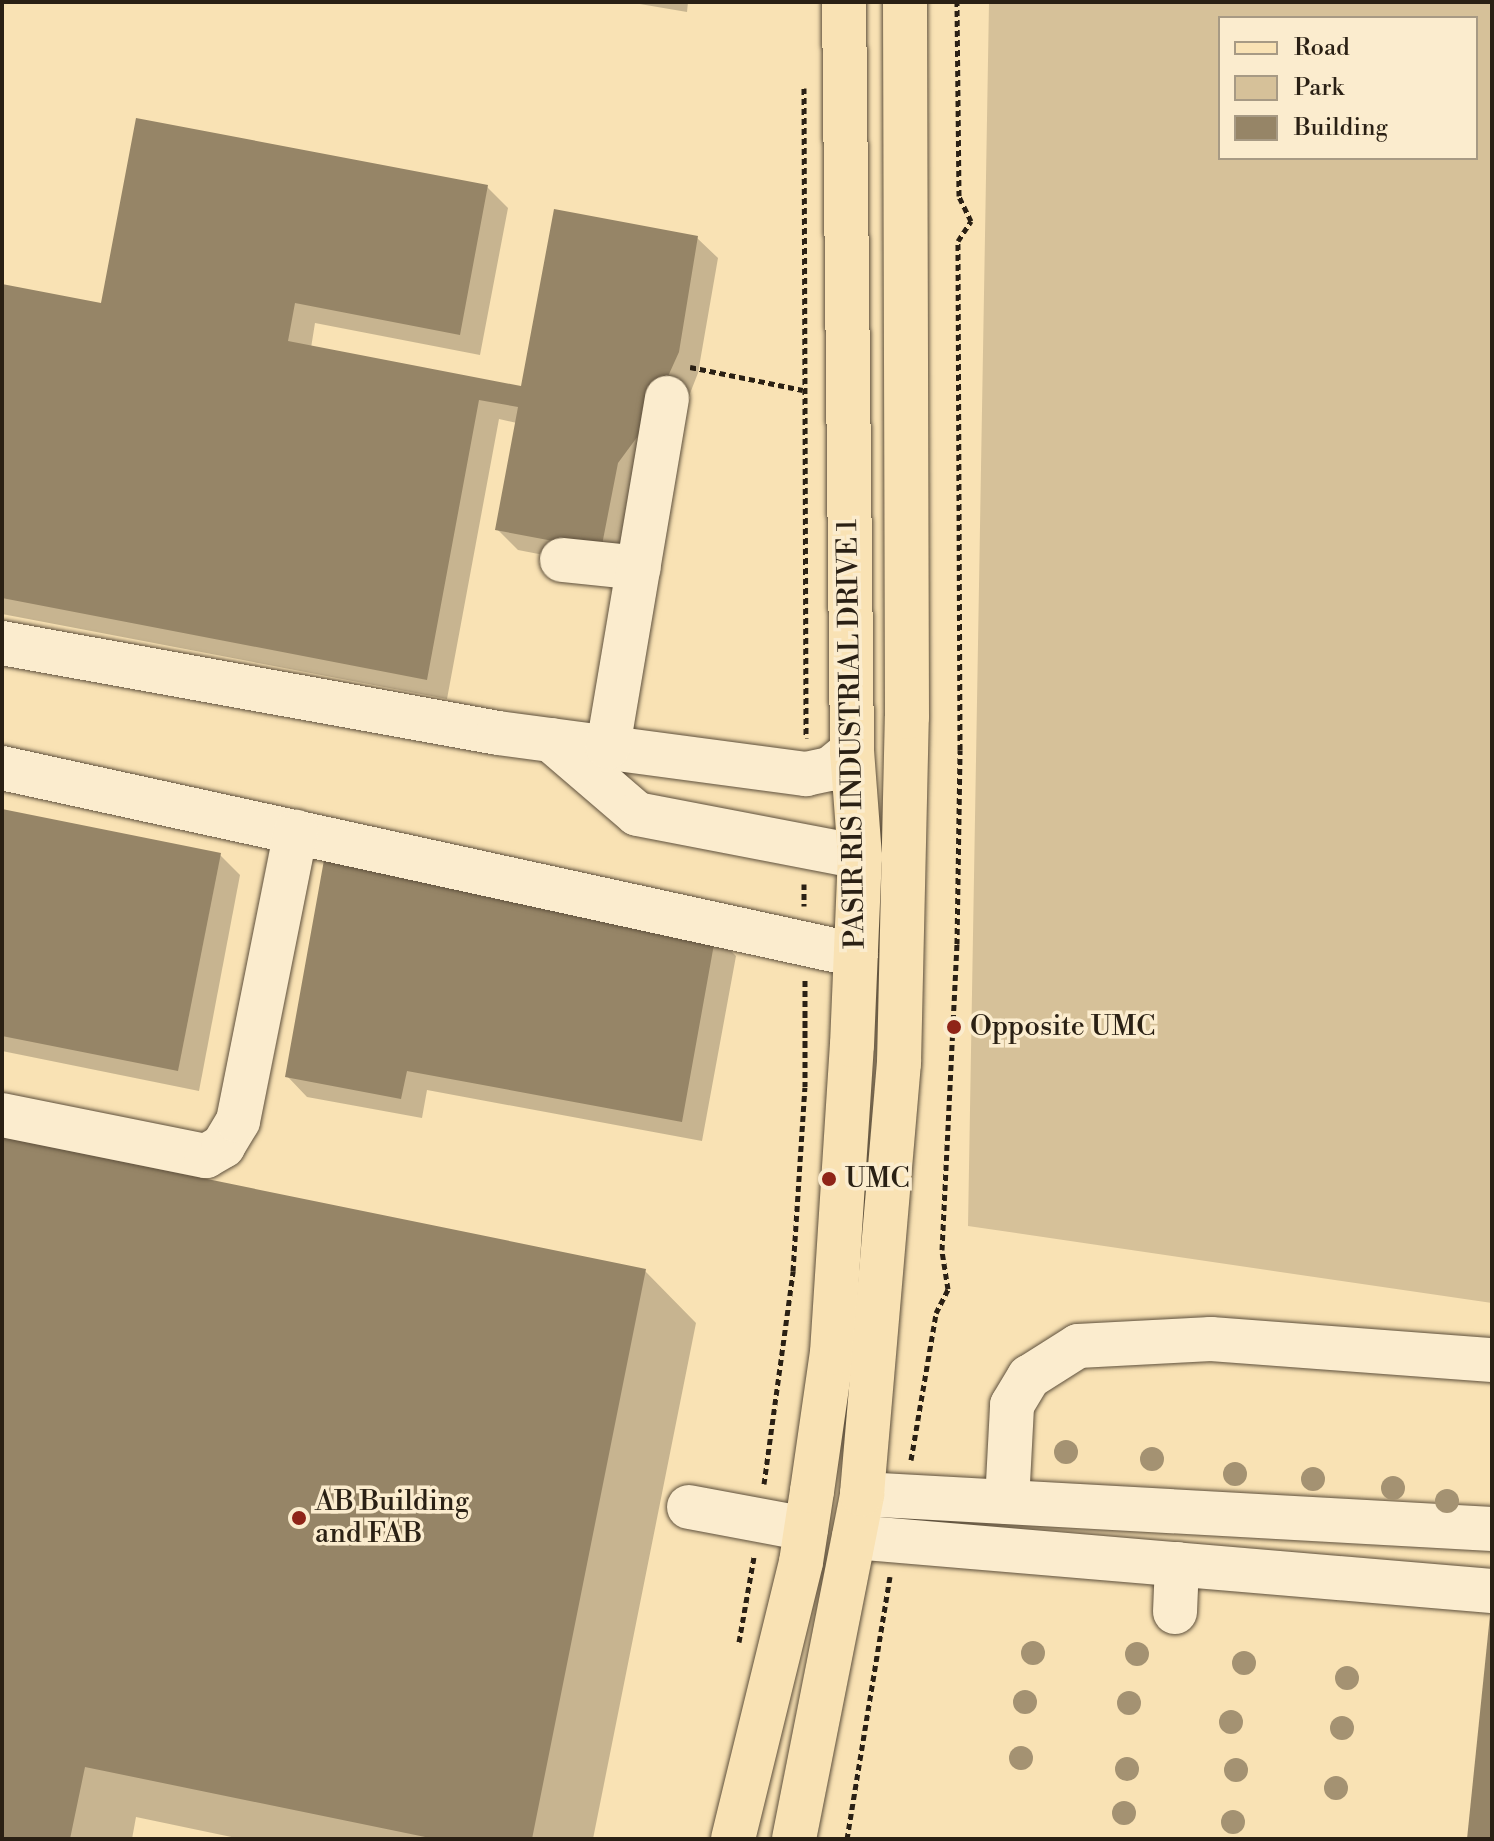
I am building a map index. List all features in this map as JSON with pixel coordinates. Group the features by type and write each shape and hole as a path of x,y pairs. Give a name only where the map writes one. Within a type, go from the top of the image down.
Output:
{"main road":[{"name":"PASIR RIS INDUSTRIAL DRIVE 1","path":"794,1839 862,1494 899,1063 907,717 905,2"},
{"name":"PASIR RIS INDUSTRIAL DRIVE 1","path":"733,1839 806,1529 832,1353 856,955 874,850 852,751 847,13"},
{"path":"874,850 907,717"},
{"path":"806,1529 833,1498 862,1494"}],"lane":[{"path":"608,747 670,381"},
{"path":"562,560 639,568"},
{"path":"2,643 551,740 806,774 830,769 852,751"},
{"path":"551,740 637,814 803,846 874,850"},
{"path":"2,768 856,955"},
{"path":"2,1115 206,1156 223,1146 238,1121 296,832"},
{"path":"1007,1502 1012,1405 1029,1377 1078,1346 1211,1339 1492,1360"},
{"path":"862,1494 1492,1529"},
{"path":"689,1507 806,1529"},
{"path":"1111,1560 1115,1508"},
{"path":"854,1537 1492,1591"},
{"path":"1175,1612 1177,1564"}],"path":[{"path":"804,80 806,774"},
{"path":"670,381 803,390"},
{"path":"739,1645 760,1520 793,1271 805,1087 803,846"}],"green space":[{"path":"989,2 1492,2 1492,1303 968,1226"}],"building":[{"path":"136,118 488,185 460,335 295,303 288,341 521,386 554,209 698,236 679,352 646,425 618,463 601,550 495,530 518,407 479,400 427,680 2,598 2,284 101,303"},
{"path":"2,809 221,853 178,1071 2,1036"},
{"path":"324,860 716,933 682,1122 407,1071 401,1099 285,1077"},
{"name":"AB Building and FAB","path":"2,1137 646,1269 532,1839 435,1839 85,1767 70,1839 2,1839"},
{"path":"1490,1615 1492,1839 1467,1839"}],"place":[{"name":"Opposite UMC","path":"954,1027"},
{"name":"UMC","path":"829,1179"},
{"name":"AB Building and FAB","path":"299,1518"}]}
